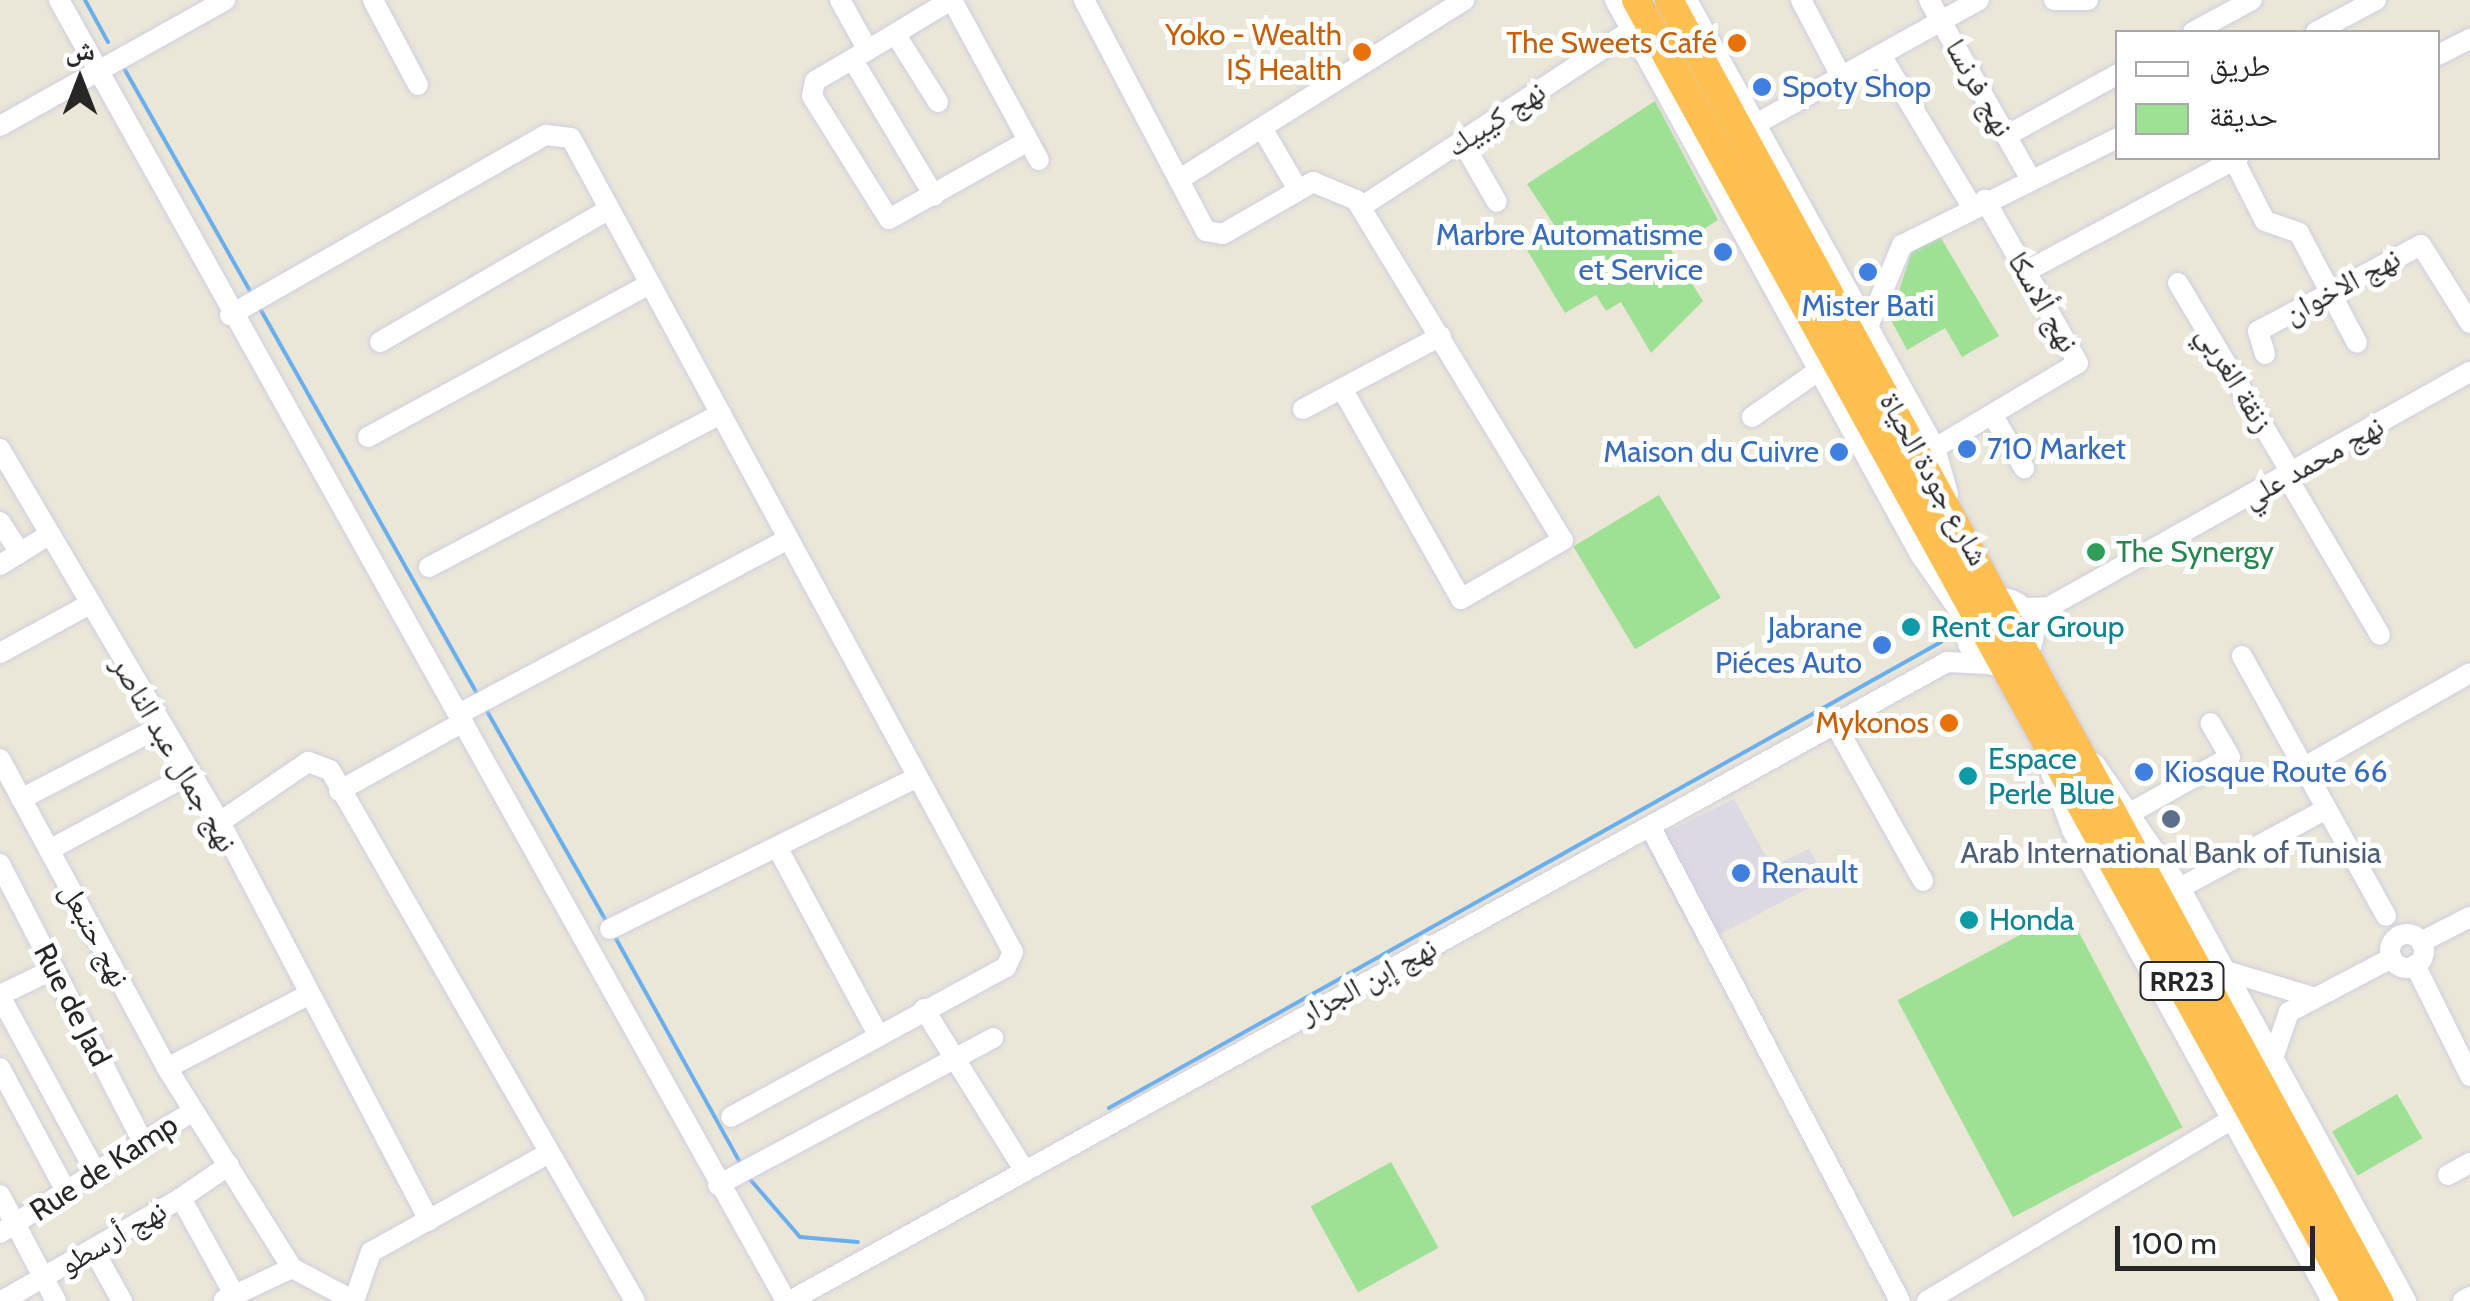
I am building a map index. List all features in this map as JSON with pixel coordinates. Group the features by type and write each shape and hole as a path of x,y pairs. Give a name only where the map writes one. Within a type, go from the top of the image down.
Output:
{"highway":[{"name":"شارع جودة الحياة","path":"1636,0 1975,618 2013,653 2076,744 2280,1134 2355,1301"},
{"name":"شارع جودة الحياة","path":"1669,0 1959,535 1975,618"},
{"name":"شارع جودة الحياة","path":"2013,653 2044,737 2380,1301"},
{"path":"2280,1134 2331,1180 2397,1301"}],"street":[{"path":"58,0 230,315 471,710 718,1185 788,1301"},
{"path":"0,126 224,0"},
{"path":"374,0 418,85"},
{"path":"840,0 860,55 934,196"},
{"path":"1028,140 890,219 812,96 816,82 951,0 1028,140 1039,160"},
{"path":"1180,179 1464,0"},
{"path":"1615,0 1822,370 1975,618 2013,653"},
{"path":"1686,0 1935,448 1959,535"},
{"path":"1801,0 1842,78"},
{"name":"نهج فرنسا","path":"1929,0 2029,176"},
{"path":"1756,124 1980,0"},
{"path":"2054,0 2088,0"},
{"path":"2197,30 2252,0"},
{"path":"2320,30 2376,0"},
{"path":"1089,2 1180,179 1213,234 1297,188 1328,181 1361,207 1563,540 1461,599 1342,389"},
{"name":"نهج كيبيك","path":"1361,207 1632,30"},
{"path":"896,35 938,102"},
{"path":"2440,55 2470,39"},
{"name":"نهج ألاسكا","path":"1882,56 2025,272 2078,363 1935,448"},
{"path":"2006,136 2115,76"},
{"path":"1262,128 1297,188"},
{"path":"230,315 546,136 571,138 1013,952 1006,967 876,1034 732,1118"},
{"path":"1868,327 1902,245 2029,176 2115,139"},
{"path":"1462,141 1497,202"},
{"path":"2025,272 2195,164 2222,160"},
{"path":"2237,160 2265,221 2296,229 2357,343"},
{"path":"380,342 610,209"},
{"name":"نهج الاخوان","path":"2265,354 2258,330 2421,245 2470,322"},
{"name":"زنقة الغربي","path":"2178,283 2380,636"},
{"path":"368,437 650,284"},
{"path":"1304,410 1441,336"},
{"path":"1752,417 1822,370"},
{"name":"نهج محمد علي","path":"2049,607 2470,372"},
{"path":"429,568 720,414"},
{"path":"1993,416 2024,468"},
{"name":"نهج جمال عبد الناصر","path":"0,449 158,728 220,822 306,996 430,1220"},
{"path":"0,522 20,552"},
{"path":"0,565 50,534"},
{"path":"339,790 471,710 788,538"},
{"path":"0,653 90,604"},
{"path":"1946,662 1975,618 2049,607"},
{"path":"1946,662 2013,653 2049,607"},
{"path":"2013,653 2026,608"},
{"path":"2242,656 2386,916"},
{"name":"نهج إبن الجزار","path":"788,1301 1946,662"},
{"path":"2303,768 2470,673"},
{"path":"2132,812 2230,756 2210,723"},
{"path":"1835,724 1922,881"},
{"path":"21,800 158,728"},
{"path":"2044,737 2072,830 2332,1301"},
{"path":"2076,744 2132,812 2180,888 2406,1301"},
{"name":"نهج حنبعل","path":"0,758 167,1068 292,1268"},
{"path":"220,822 308,762 330,770 547,1154 635,1301"},
{"path":"49,850 187,776"},
{"path":"610,929 918,777"},
{"path":"2180,888 2326,809"},
{"path":"1651,828 1900,1301"},
{"path":"777,847 876,1034"},
{"name":"Rue de Jad","path":"0,864 145,1146"},
{"path":"2392,958 2399,936 2422,942 2470,916"},
{"path":"2422,942 2415,965 2470,1076"},
{"path":"2273,1058 2288,1012 2312,996 2392,958 2415,965"},
{"path":"54,969 0,995 97,1175"},
{"path":"2226,971 2312,996"},
{"path":"167,1068 306,996"},
{"path":"924,1009 1025,1171"},
{"path":"718,1185 992,1038"},
{"path":"0,1068 67,1193"},
{"name":"Rue de Kamp","path":"8,1229 145,1146 193,1110"},
{"path":"1928,1301 2231,1120 2280,1134"},
{"path":"228,1298 292,1268 354,1301 371,1252 547,1154"},
{"path":"2448,1175 2470,1163"},
{"path":"181,1198 229,1165"},
{"path":"0,1194 8,1229 56,1301"},
{"name":"نهج أرسطو","path":"2,1301 181,1198 228,1298"},
{"path":"94,1249 122,1301"},
{"path":"2463,1301 2470,1297"}],"shaded area":[{"name":"Renault","path":"1734,799 1772,867 1809,849 1826,879 1699,945 1644,843"}],"green space":[{"path":"1655,101 1718,220 1671,250 1703,301 1651,353 1621,302 1606,311 1596,295 1565,313 1524,245 1555,226 1527,184"},
{"path":"1938,233 1999,336 1962,357 1945,328 1907,350 1890,318 1913,248"},
{"path":"1659,495 1721,598 1635,649 1573,547"},
{"path":"2067,910 2182,1127 2013,1217 1897,1000"},
{"path":"2397,1094 2422,1138 2358,1176 2332,1132"},
{"path":"1391,1162 1439,1248 1358,1292 1311,1207"}],"waterway":[{"path":"85,0 108,42"},
{"path":"125,70 251,293"},
{"path":"258,305 477,693"},
{"path":"1109,1108 1941,642"},
{"path":"484,706 608,924"},
{"path":"615,937 741,1164"},
{"path":"748,1177 800,1237 858,1242"}],"place":[{"name":"The Sweets Café","path":"1737,43"},
{"name":"Yoko - Wealth I$ Health","path":"1362,52"},
{"name":"Spoty Shop","path":"1762,87"},
{"name":"Marbre Automatisme et Service","path":"1723,252"},
{"name":"Mister Bati","path":"1868,272"},
{"name":"710 Market","path":"1967,449"},
{"name":"Maison du Cuivre","path":"1839,452"},
{"name":"The Synergy","path":"2096,552"},
{"name":"Rent Car Group","path":"1911,627"},
{"name":"Jabrane Piéces Auto","path":"1882,645"},
{"name":"Mykonos","path":"1949,723"},
{"name":"Kiosque Route 66","path":"2144,772"},
{"name":"Espace Perle Blue","path":"1968,776"},
{"name":"Arab International Bank of Tunisia","path":"2171,819"},
{"name":"Renault","path":"1741,873"},
{"name":"Honda","path":"1969,920"}]}
